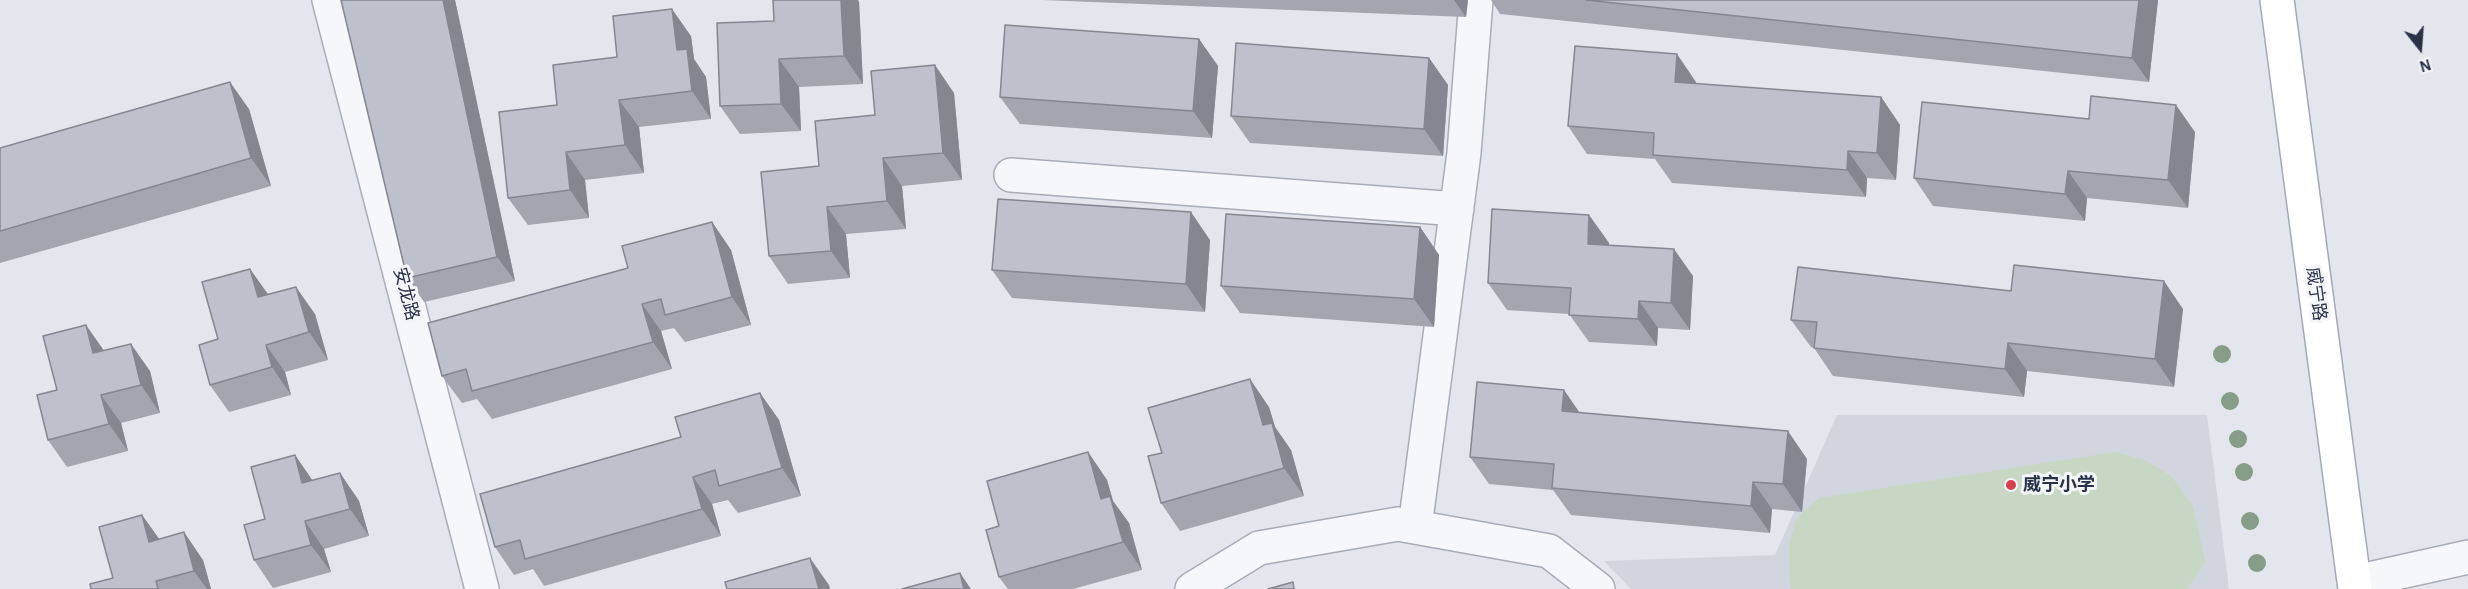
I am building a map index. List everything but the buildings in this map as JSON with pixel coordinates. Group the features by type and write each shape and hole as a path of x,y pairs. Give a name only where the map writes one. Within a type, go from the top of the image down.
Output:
{"main road":[{"name":"威宁路","path":"2277,0 2355,586"}],"street":[{"name":"安龙路","path":"329,0 482,589"},
{"path":"1415,527 1464,153 1476,0"},
{"path":"1011,176 1457,209"},
{"path":"1192,589 1258,548 1398,524 1549,551 1598,589"},
{"path":"2355,586 2468,557"}],"shaded area":[{"name":"威宁小学","path":"1837,415 2207,415 2229,589 1631,589 1604,561 1775,555"}],"green space":[{"path":"2116,452 2145,460 2171,476 2193,506 2205,562 2187,589 1791,589 1789,546 1796,520 1819,498"}],"place":[{"name":"威宁小学","path":"2011,485"}]}
